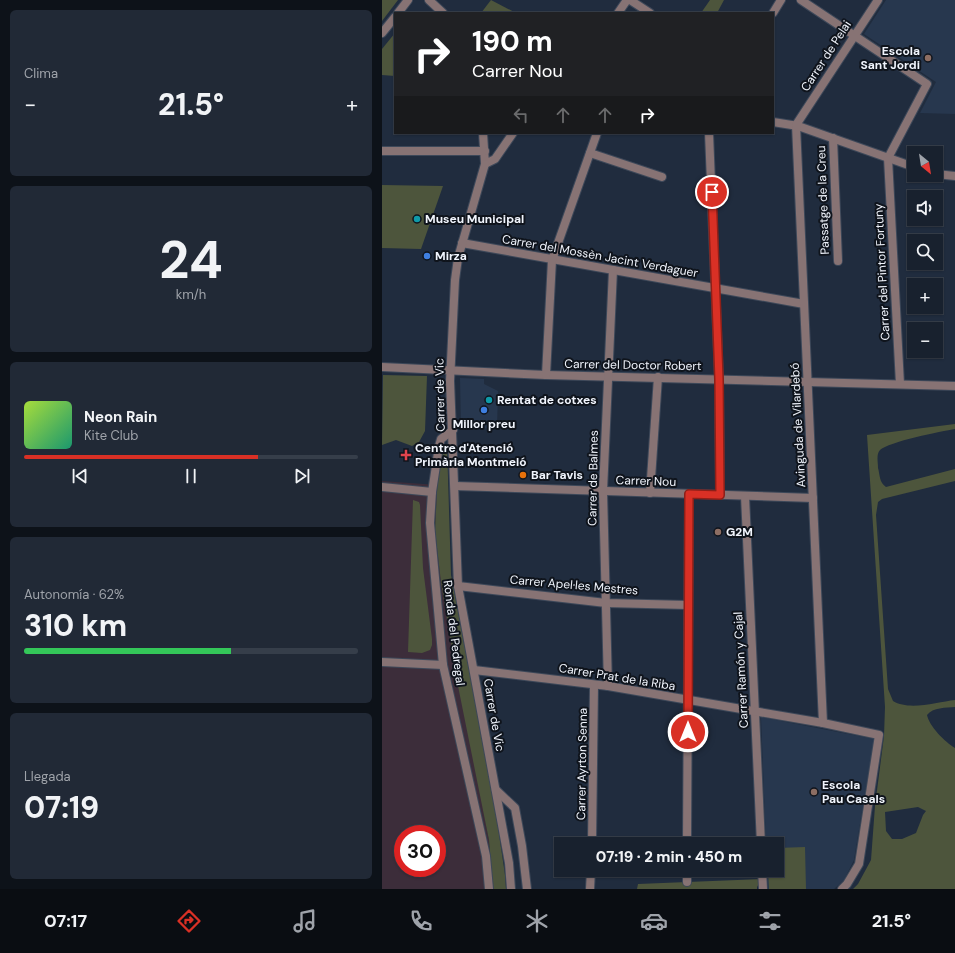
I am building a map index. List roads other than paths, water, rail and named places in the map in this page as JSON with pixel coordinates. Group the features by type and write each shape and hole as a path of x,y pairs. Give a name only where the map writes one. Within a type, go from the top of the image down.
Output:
{"street":[{"path":"399,12 408,0"},
{"path":"429,0 442,12"},
{"path":"619,12 629,0 648,12"},
{"path":"774,12 781,0"},
{"path":"801,0 927,84 888,158"},
{"name":"Carrer de Pelai","path":"796,125 878,0"},
{"path":"382,33 394,18"},
{"path":"774,122 796,125 907,165"},
{"name":"Avinguda de Vilardebó","path":"796,125 823,723"},
{"name":"Carrer de Vic","path":"483,134 485,164 462,244 455,280 450,370 458,586 509,863 511,889"},
{"path":"485,164 495,159 512,134"},
{"path":"546,375 552,260 597,134"},
{"path":"709,134 719,379 720,495"},
{"name":"Passatge de la Creu","path":"833,138 838,261"},
{"path":"382,151 485,151"},
{"path":"590,153 662,177"},
{"name":"Carrer del Pintor Fortuny","path":"888,158 900,384"},
{"path":"943,175 955,176"},
{"name":"Carrer del Mossèn Jacint Verdaguer","path":"462,244 804,304"},
{"name":"Carrer de Balmes","path":"608,686 603,491 613,270"},
{"name":"Carrer del Doctor Robert","path":"382,368 546,375 955,386"},
{"path":"650,493 658,377"},
{"name":"Ronda del Pedregal","path":"453,430 441,439 439,446 432,492 430,523 443,665 486,856 489,889"},
{"name":"Carrer Nou","path":"455,486 813,498"},
{"path":"382,487 432,492"},
{"path":"687,837 689,494"},
{"name":"Carrer Ramón y Cajal","path":"745,496 761,837"},
{"name":"Carrer Apel·les Mestres","path":"458,586 606,603 688,605"},
{"path":"382,662 443,665"},
{"name":"Carrer Prat de la Riba","path":"474,670 608,686 823,723 879,735 859,864 847,884 842,889"},
{"name":"Carrer Ayrton Senna","path":"592,837 594,684"},
{"path":"496,790 515,808 522,846 527,889"},
{"path":"590,889 591,877"},
{"path":"687,877 687,882"},
{"path":"762,877 763,889"}],"place":[{"name":"Escola Sant Jordi","path":"928,58"},
{"name":"Museu Municipal","path":"417,219"},
{"name":"Mirza","path":"427,256"},
{"name":"Rentat de cotxes","path":"489,400"},
{"name":"Millor preu","path":"484,410"},
{"name":"Centre d'Atenció Primària Montmeló","path":"406,455"},
{"name":"Bar Tavis","path":"523,475"},
{"name":"G2M","path":"718,532"},
{"name":"Escola Pau Casals","path":"814,792"}]}
